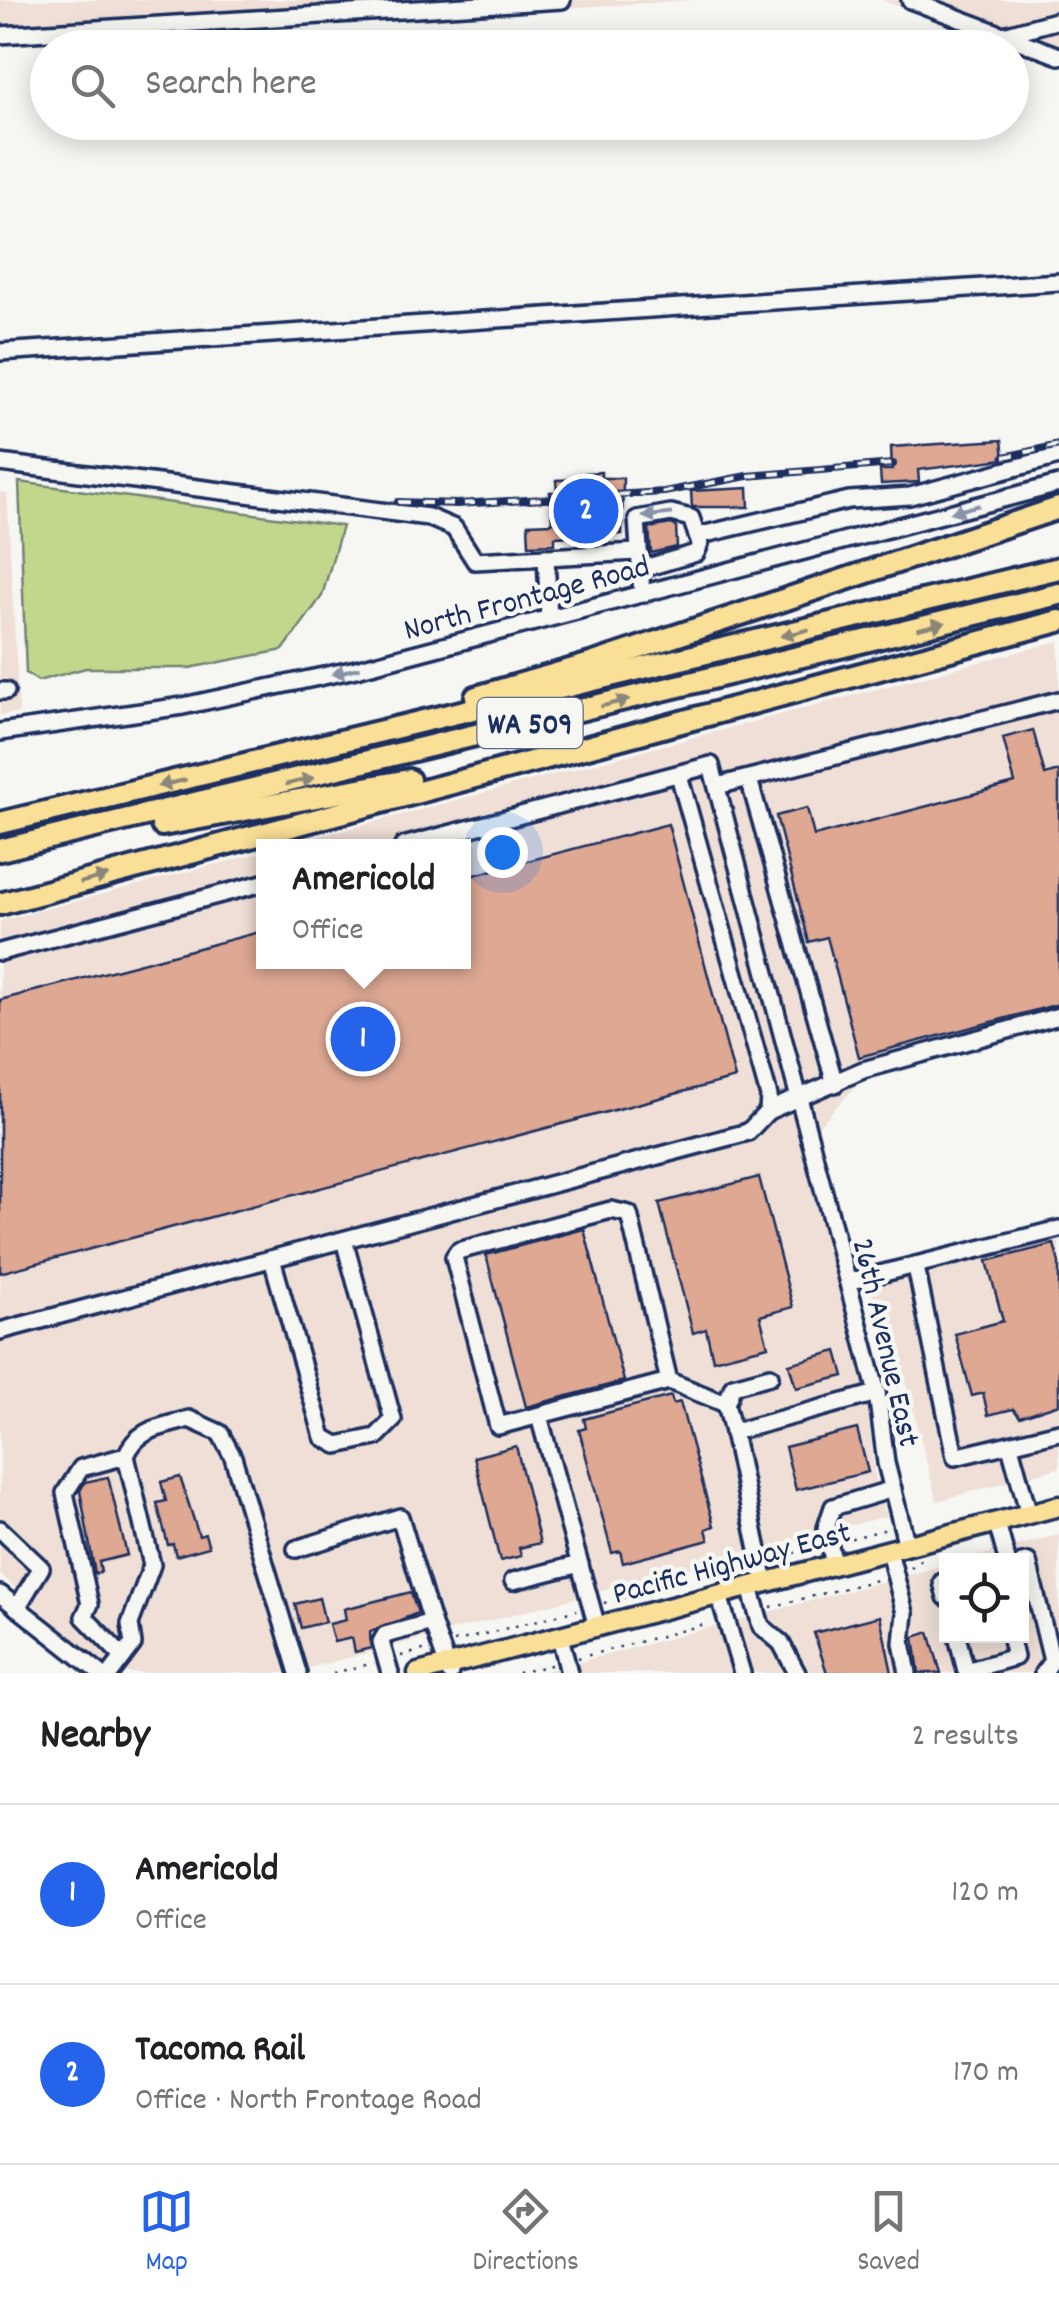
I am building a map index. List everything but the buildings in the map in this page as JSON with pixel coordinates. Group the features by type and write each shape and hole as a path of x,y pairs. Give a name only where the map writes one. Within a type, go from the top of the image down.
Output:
{"highway":[{"path":"216,772 594,663 1059,508"},
{"name":"WA 509","path":"0,824 1059,568"},
{"name":"WA 509","path":"0,852 1059,594"},
{"path":"0,904 1059,620"},
{"path":"0,852 410,780 669,722"}],"main road":[{"name":"Pacific Highway East","path":"418,1673 449,1669 834,1565 899,1543 1059,1506"}],"street":[{"path":"62,30 333,8 562,0"},
{"path":"910,0 985,30"},
{"path":"1022,30 1059,20"},
{"path":"0,35 30,33"},
{"path":"1029,46 1059,56"},
{"path":"0,352 1059,282"},
{"path":"698,536 849,500 878,502 910,496 1059,456"},
{"path":"0,463 428,517 454,528 475,561 638,552"},
{"name":"North Frontage Road","path":"0,732 259,691 1059,484"},
{"path":"638,570 693,555 700,549 688,516 643,515 636,522 638,570 642,594"},
{"path":"546,557 549,618"},
{"path":"431,839 712,765 717,786 1059,700"},
{"path":"679,774 769,1096 768,1111"},
{"path":"749,778 835,1084"},
{"name":"26th Avenue East","path":"717,786 877,1393 899,1543 905,1614 902,1643 908,1673"},
{"path":"0,952 256,885"},
{"path":"0,1331 722,1140 748,1132 768,1111 800,1094 835,1084 863,1070 1059,1016"},
{"path":"669,1381 629,1214 611,1210 458,1251 454,1262 498,1426 669,1381 726,1404"},
{"path":"848,1282 1059,1229"},
{"path":"272,1259 322,1436 337,1445 376,1438 393,1420 344,1240"},
{"path":"916,1268 955,1457 1059,1432"},
{"path":"770,1376 733,1386 726,1404 761,1562 761,1626 781,1644 796,1673"},
{"path":"733,1432 877,1393"},
{"path":"539,1416 597,1626"},
{"path":"111,1673 134,1644 130,1624 152,1565 126,1456 132,1441 142,1432 189,1419 220,1433 233,1456 298,1673"},
{"path":"1010,1446 1029,1514"},
{"path":"123,1657 84,1617 90,1604 65,1493 82,1468 126,1456"},
{"path":"834,1565 826,1528 833,1507 892,1489"},
{"path":"296,1549 400,1517 449,1669"},
{"path":"998,1523 1005,1553"},
{"path":"0,1529 41,1568 17,1608"},
{"path":"513,1581 580,1564"},
{"path":"1029,1566 1052,1661 1044,1673"},
{"path":"0,1594 95,1670"},
{"path":"719,1595 742,1673"},
{"path":"0,1604 17,1608"},
{"path":"388,1666 381,1642 386,1635 432,1622"},
{"path":"560,1636 569,1673"},
{"path":"959,1643 966,1671 1015,1657 1012,1643"}],"path":[{"path":"334,1673 388,1666 442,1645 885,1529 899,1543"}],"shaded area":[{"path":"0,0 696,0 199,30 30,30 30,40 0,42"},
{"path":"881,0 1059,0 1059,67 1029,55 1029,30 963,30"},
{"path":"0,492 7,493 19,713 0,715"},
{"path":"1059,641 1059,1026 866,1076 800,1145 866,1389 874,1473 886,1516 290,1673 108,1673 0,1574 0,921 256,854 256,969 471,969 471,839 309,839"},
{"path":"1059,1218 1059,1468 937,1501 897,1349 887,1351 865,1270"},
{"path":"1059,1535 1059,1673 538,1673 939,1567 939,1643 1029,1643 1029,1553 989,1553"}],"green space":[{"path":"19,482 342,526 322,596 283,650 189,668 86,668 38,681 26,673"}],"railway":[{"path":"1004,457 1059,445"},
{"path":"398,502 457,504 664,492 747,476 893,464"}],"place":[{"name":"Tacoma Rail","path":"586,511"},
{"name":"Americold","path":"363,1039"}]}
